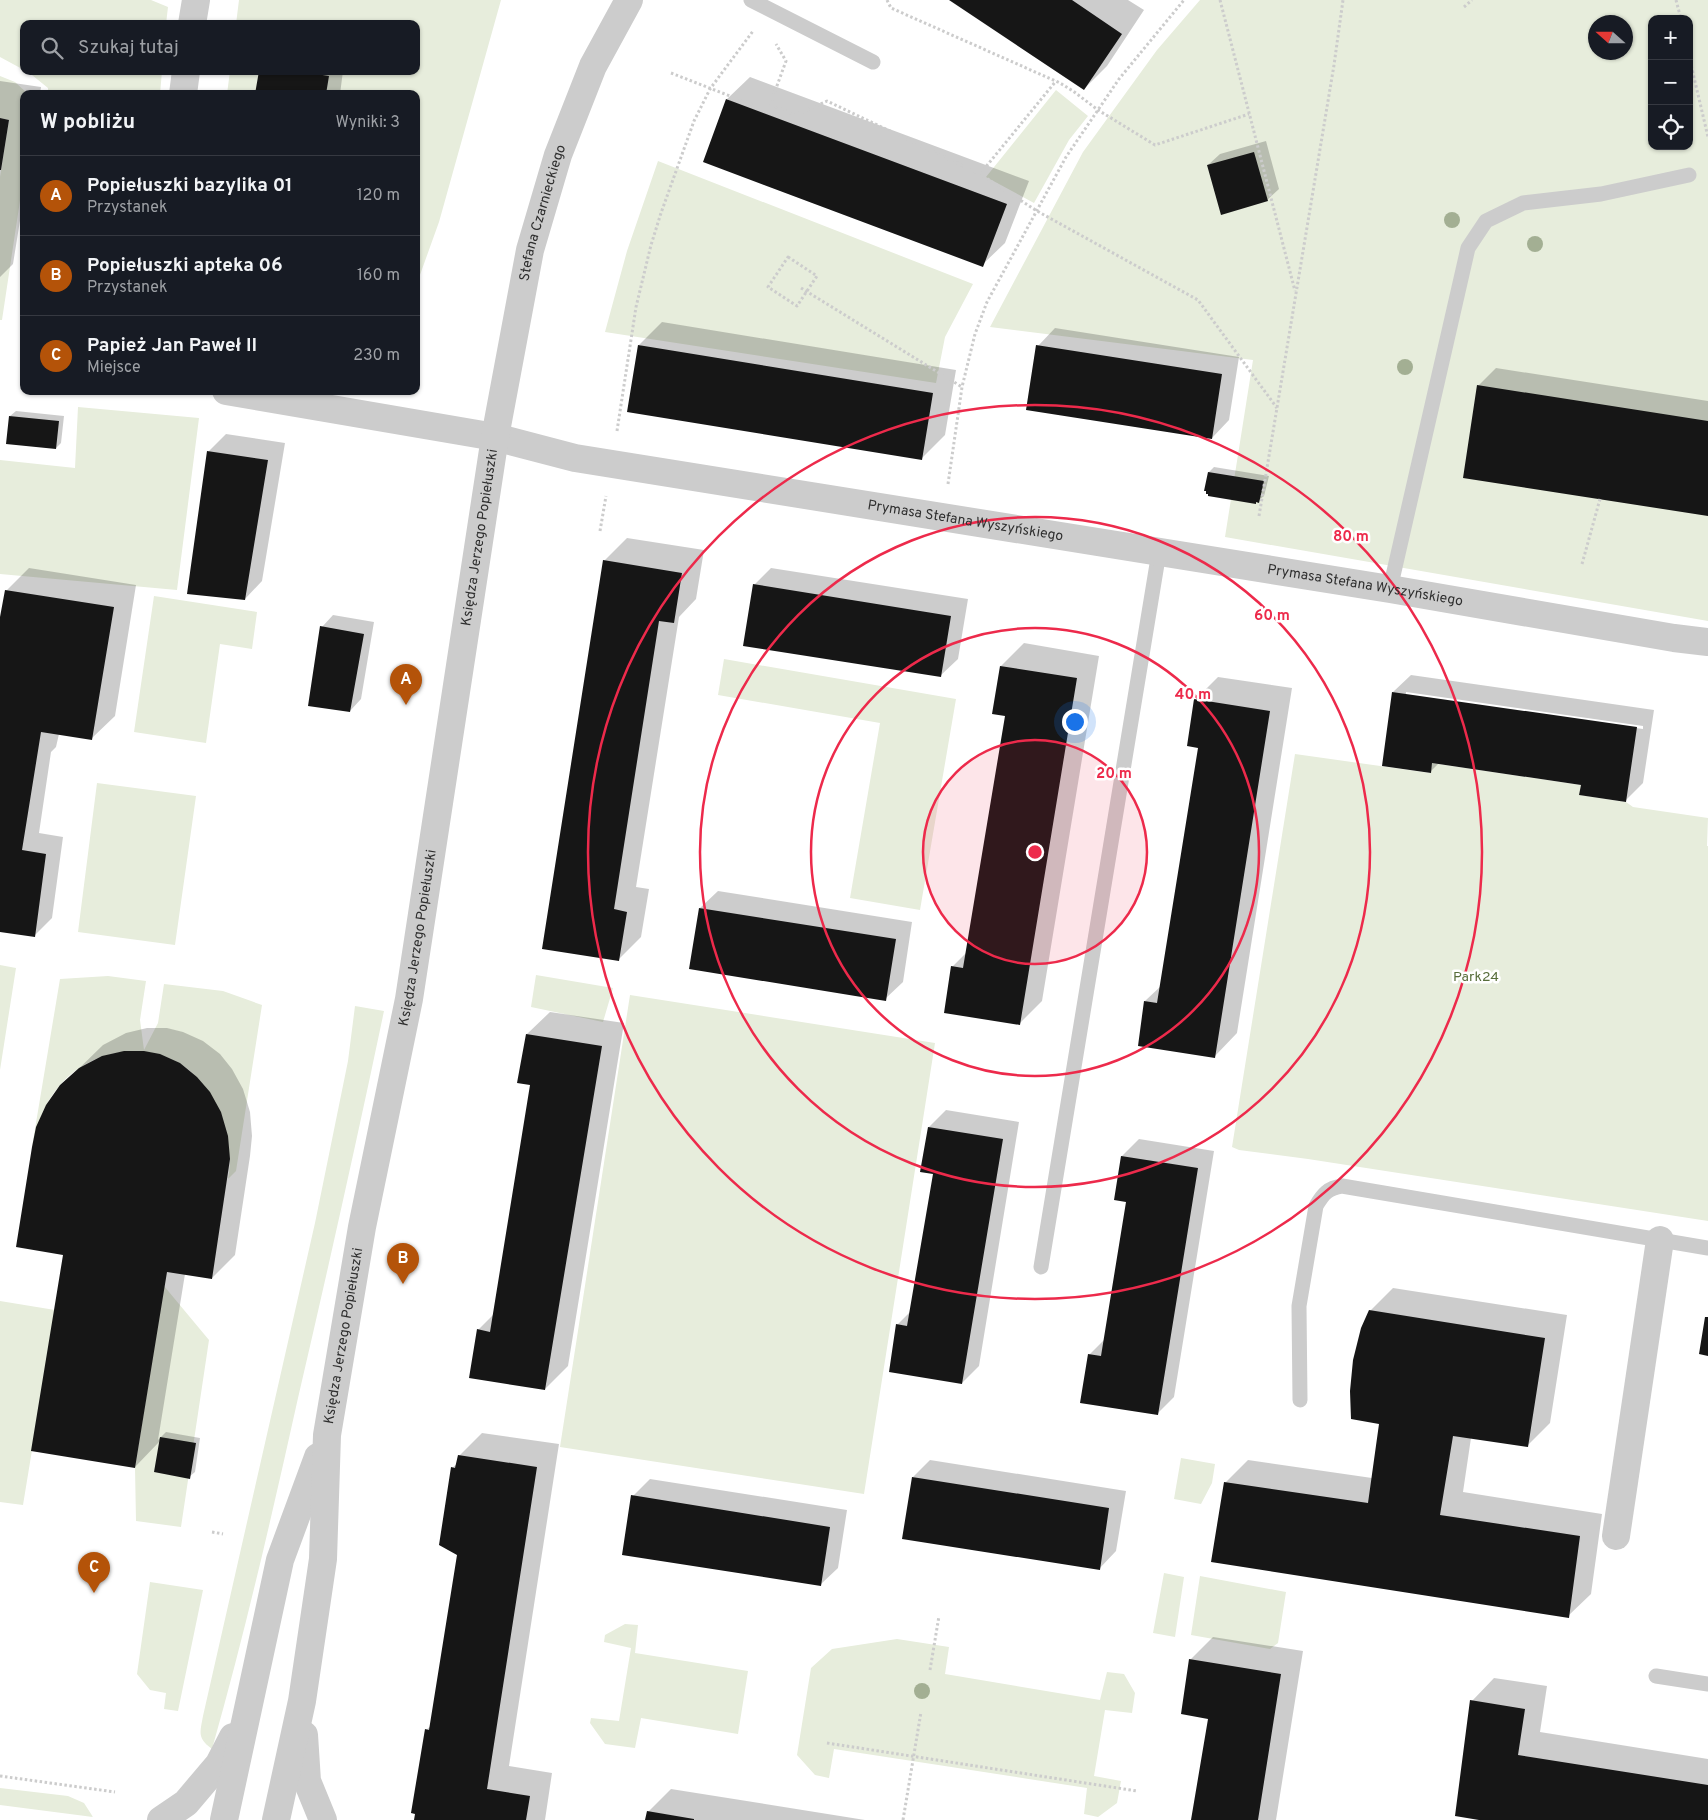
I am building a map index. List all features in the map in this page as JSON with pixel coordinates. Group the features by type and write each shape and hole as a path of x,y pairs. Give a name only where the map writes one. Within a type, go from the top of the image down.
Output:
{"street":[{"path":"193,20 196,0"},
{"name":"Stefana Czarnieckiego","path":"495,437 530,250 558,155 593,66 629,0"},
{"path":"183,90 185,75"},
{"name":"Prymasa Stefana Wyszyńskiego","path":"249,395 495,437 575,458 1159,552 1674,638 1708,642"},
{"name":"Księdza Jerzego Popiełuszki","path":"276,1820 302,1701 323,1559 327,1435 362,1227 409,999 495,437"},
{"path":"1616,1536 1660,1240"},
{"name":"Księdza Jerzego Popiełuszki","path":"224,1820 280,1560 327,1435"},
{"path":"302,1701 307,1781 323,1820"},
{"path":"161,1820 186,1803 219,1764 247,1711"}],"lane":[{"path":"750,0 766,14 873,62"},
{"path":"1390,590 1468,248 1486,221 1523,202 1601,194 1689,175"},
{"path":"1041,1267 1159,552"},
{"path":"1300,1400 1299,1306 1301,1292 1316,1206 1322,1195 1332,1188 1342,1186 1708,1248"},
{"path":"1656,1676 1708,1684"}],"path":[{"path":"887,0 891,8 1056,81 1098,110 1155,144 1250,114"},
{"path":"942,517 962,387 975,334 987,302 1066,157 1119,79 1184,0"},
{"path":"1220,0 1296,294"},
{"path":"1258,516 1334,66 1343,0"},
{"path":"1464,7 1472,0"},
{"path":"1676,0 1680,15"},
{"path":"600,531 636,307 651,245 694,121 710,89 766,14"},
{"path":"766,14 786,61 770,105"},
{"path":"1690,60 1708,137"},
{"path":"671,73 753,105 770,105 795,115 827,101 980,174 1036,211 1198,300 1276,408"},
{"path":"980,174 1056,81"},
{"path":"788,257 817,276 807,291 797,306 768,287 788,257"},
{"path":"801,288 962,387"},
{"path":"1582,564 1600,499"},
{"path":"212,1532 223,1534"},
{"path":"930,1670 939,1616"},
{"path":"902,1820 920,1712"},
{"path":"827,1743 1137,1791"},
{"path":"0,1776 115,1792"}],"green space":[{"path":"0,0 151,0 168,7 166,20 20,20 20,68 0,57"},
{"path":"239,0 501,0 439,222 420,275 420,90 228,90 229,75 420,75 420,20 236,20"},
{"path":"1200,0 1708,0 1708,621 1225,537 1253,360 990,327 1083,152 1157,50"},
{"path":"32,75 162,75 160,90 48,90"},
{"path":"0,76 15,82 24,90 20,90 20,201 2,320 0,320 0,177 9,120 0,118"},
{"path":"1056,90 1088,116 1069,140 1034,203 986,177"},
{"path":"658,161 973,284 945,337 936,383 605,332 627,251"},
{"path":"78,407 199,418 177,590 0,574 0,460 75,468"},
{"path":"154,596 257,612 252,649 220,644 206,743 134,732"},
{"path":"724,659 956,699 920,910 850,898 880,723 718,695"},
{"name":"Park24","path":"1295,754 1430,773 1432,763 1581,785 1580,795 1626,802 1633,807 1708,818 1708,1221 1239,1150 1232,1147"},
{"path":"97,783 196,796 175,945 78,932"},
{"path":"0,965 16,968 0,1070"},
{"path":"536,975 613,988 603,1022 531,1007"},
{"path":"108,976 146,981 140,1020 144,1050 158,1023 164,984 223,991 262,1005 236,1171 228,1179 230,1160 208,1091 193,1074 176,1061 157,1054 136,1051 115,1053 95,1060 76,1070 54,1092 45,1107 32,1147 60,979"},
{"path":"630,995 935,1043 864,1494 560,1447"},
{"path":"355,1006 384,1011 268,1530 236,1662 212,1749 204,1742 201,1735 203,1716 315,1223 348,1061"},
{"path":"164,1286 209,1340 181,1527 136,1521 135,1468"},
{"path":"0,1301 55,1310 23,1505 0,1502"},
{"path":"1181,1458 1215,1464 1212,1483 1201,1504 1174,1499"},
{"path":"1164,1573 1184,1577 1175,1637 1153,1633"},
{"path":"1200,1576 1286,1592 1278,1643 1270,1649 1191,1635"},
{"path":"150,1582 203,1590 178,1711 164,1709 166,1693 150,1690 137,1674"},
{"path":"625,1624 638,1625 635,1653 748,1671 738,1734 641,1718 635,1748 605,1744 590,1723 591,1718 619,1721 631,1648 604,1642 605,1635"},
{"path":"897,1639 949,1647 945,1674 1100,1700 1107,1672 1124,1674 1135,1693 1132,1713 1105,1710 1094,1776 1121,1781 1117,1803 1098,1817 1084,1814 1087,1788 834,1749 829,1778 815,1775 797,1755 811,1668 832,1649"},
{"path":"0,1788 68,1796 84,1803 93,1817 0,1805"}],"building":[{"path":"949,0 1072,0 1122,34 1084,90"},
{"path":"258,75 329,76 327,90 256,90"},
{"path":"726,99 1007,204 983,267 703,162"},
{"path":"0,118 9,120 1,170 0,170"},
{"path":"1254,152 1268,201 1221,215 1207,165"},
{"path":"638,345 933,393 922,460 627,412"},
{"path":"1036,345 1222,374 1212,439 1026,410"},
{"path":"1477,385 1708,421 1708,516 1463,478"},
{"path":"9,416 59,421 56,449 6,444"},
{"path":"207,451 268,460 245,600 187,594"},
{"path":"1208,472 1264,481 1259,503 1208,496 1206,491 1204,491"},
{"path":"603,560 682,573 674,623 659,621 614,909 627,912 619,961 542,949"},
{"path":"753,584 951,616 941,677 743,646"},
{"path":"5,590 114,607 92,740 41,732 22,850 46,854 35,937 0,932 0,617"},
{"path":"320,626 364,634 350,712 308,706"},
{"path":"1000,666 1077,678 1020,1025 944,1013 951,966 963,968 1005,716 992,714"},
{"path":"1392,692 1637,727 1626,802 1579,795 1581,785 1432,763 1431,773 1382,766"},
{"path":"1194,699 1270,711 1215,1058 1138,1046 1144,1001 1157,1003 1198,748 1187,746"},
{"path":"699,908 896,939 886,1001 689,969"},
{"path":"526,1034 602,1046 545,1390 469,1378 477,1329 490,1332 530,1085 517,1083"},
{"path":"124,1051 144,1051 160,1054 180,1063 197,1077 210,1092 221,1112 228,1136 230,1159 212,1279 167,1272 135,1468 31,1451 63,1255 16,1247 36,1127 46,1105 60,1085 79,1068 102,1056"},
{"path":"928,1127 1003,1139 962,1384 889,1372 896,1324 907,1326 933,1174 920,1172"},
{"path":"1121,1156 1198,1168 1158,1415 1080,1403 1088,1354 1101,1356 1126,1202 1114,1200"},
{"path":"1369,1310 1545,1338 1528,1447 1453,1436 1440,1515 1580,1536 1569,1618 1211,1562 1224,1482 1368,1503 1379,1424 1351,1419 1350,1391 1353,1360 1361,1328"},
{"path":"1705,1317 1708,1317 1708,1356 1699,1354"},
{"path":"160,1437 196,1443 190,1479 154,1472"},
{"path":"458,1455 537,1467 487,1789 530,1796 526,1820 414,1820 415,1814 411,1813 425,1729 429,1730 457,1555 439,1545 451,1467 455,1468"},
{"path":"912,1477 1109,1508 1100,1570 902,1539"},
{"path":"631,1495 830,1527 821,1586 622,1555"},
{"path":"1189,1659 1281,1674 1258,1820 1191,1820 1208,1719 1181,1714"},
{"path":"1470,1700 1525,1709 1518,1755 1708,1785 1708,1820 1479,1820 1455,1816"},
{"path":"647,1811 694,1819 694,1820 645,1820"}],"place":[{"name":"Popiełuszki bazylika 01","path":"406,705"},
{"name":"Popiełuszki apteka 06","path":"403,1284"},
{"name":"Papież Jan Paweł II","path":"94,1593"}]}
